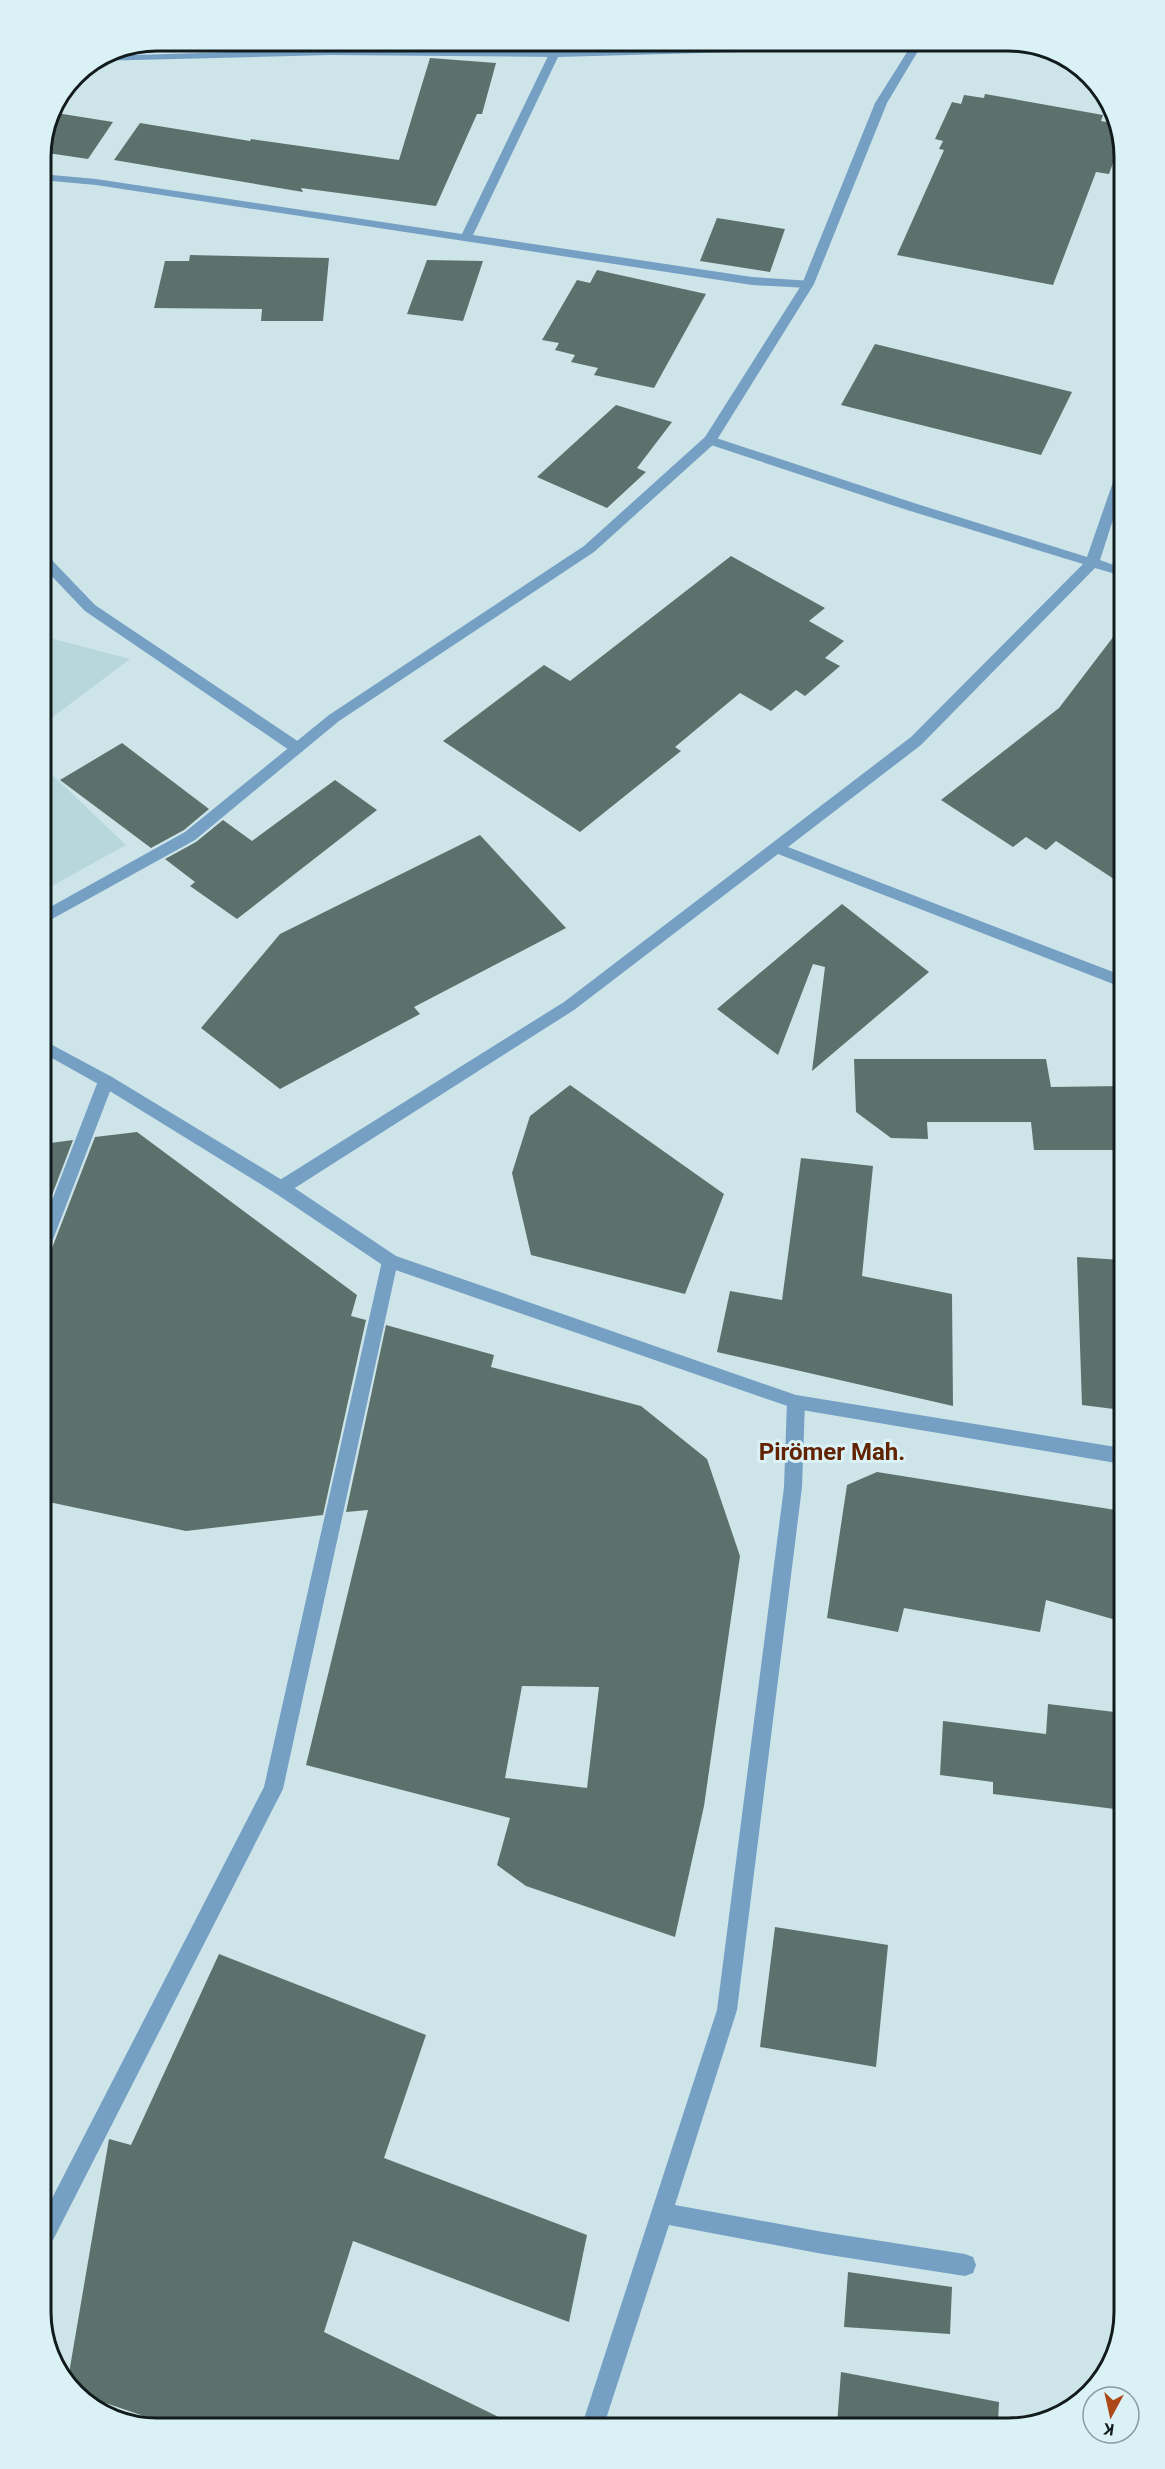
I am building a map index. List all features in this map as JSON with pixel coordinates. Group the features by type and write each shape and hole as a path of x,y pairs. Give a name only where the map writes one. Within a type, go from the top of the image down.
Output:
{"street":[{"path":"466,238 554,51"},
{"path":"119,58 330,52 554,54 645,51"},
{"path":"51,914 190,836 334,718 589,549 710,440 808,284 881,103 913,51"},
{"path":"51,178 96,182 752,281 808,284"},
{"path":"710,440 912,507 1114,570"},
{"path":"281,1188 569,1006 916,741 1092,563 1114,497"},
{"path":"51,569 90,608 297,748"},
{"path":"776,848 1114,978"},
{"path":"51,1050 106,1081 281,1188 390,1260 796,1402 1114,1455"},
{"path":"51,1224 106,1081"},
{"path":"51,2223 273,1789 390,1260"},
{"path":"596,2418 727,2010 793,1487 796,1402"},
{"path":"662,2213 823,2243 966,2265"}],"shaded area":[{"path":"51,638 130,659 51,718"},
{"path":"51,774 126,845 51,887"}],"building":[{"path":"430,58 496,63 482,114 477,114 436,206 301,188 303,192 114,160 140,123 250,141 251,139 399,160"},
{"path":"985,94 1103,115 1101,121 1108,123 1114,160 1109,174 1096,172 1053,285 897,255 944,150 939,149 943,141 935,139 952,102 961,104 964,95 984,98"},
{"path":"60,114 113,122 88,159 51,153 53,137"},
{"path":"717,218 785,229 770,272 700,261"},
{"path":"190,255 329,258 323,321 261,321 262,309 154,308 165,261 189,261"},
{"path":"427,260 483,261 463,321 407,314"},
{"path":"597,270 706,294 654,388 594,375 598,368 571,362 575,355 555,350 559,343 542,340 577,280 590,283"},
{"path":"875,344 1072,392 1041,455 841,405"},
{"path":"616,405 672,422 637,468 646,472 607,508 537,477"},
{"path":"731,556 825,608 809,621 844,641 825,658 840,666 805,696 796,690 771,711 740,693 675,747 681,751 580,832 443,741 544,665 570,681"},
{"path":"1114,636 1114,879 1056,841 1046,850 1026,837 1013,847 941,800 1059,708"},
{"path":"122,743 209,809 184,830 151,848 60,780"},
{"path":"335,780 377,810 237,919 190,886 195,882 165,859 196,842 223,820 252,841"},
{"path":"480,835 566,928 414,1007 420,1014 280,1089 201,1028 280,934"},
{"path":"842,904 929,972 812,1071 825,967 813,964 778,1055 717,1009"},
{"path":"854,1059 1046,1059 1051,1087 1114,1086 1114,1150 1034,1150 1031,1122 927,1122 928,1139 891,1138 856,1112"},
{"path":"570,1085 724,1194 685,1294 531,1255 512,1173 530,1116"},
{"path":"137,1132 357,1295 351,1316 366,1320 323,1515 186,1531 51,1502 51,1248 95,1137"},
{"path":"73,1140 51,1198 51,1143"},
{"path":"801,1158 873,1166 862,1276 952,1294 953,1406 717,1352 730,1291 782,1300"},
{"path":"1077,1257 1114,1260 1114,1409 1082,1405"},
{"path":"386,1325 494,1355 491,1367 641,1406 707,1459 740,1556 704,1806 675,1937 526,1886 497,1865 510,1818 306,1765 368,1510 346,1512","holes":["522,1686 599,1687 587,1788 505,1778"]},
{"path":"877,1472 1114,1510 1114,1619 1046,1600 1040,1632 904,1608 898,1632 827,1618 847,1485"},
{"path":"1048,1704 1114,1712 1114,1809 993,1794 993,1782 940,1775 943,1721 1046,1734"},
{"path":"775,1927 888,1945 876,2067 760,2047"},
{"path":"219,1954 426,2035 384,2158 587,2235 569,2322 353,2241 324,2332 501,2418 150,2418 100,2401 82,2387 69,2371 109,2139 131,2145"},
{"path":"848,2272 952,2287 950,2334 844,2327"},
{"path":"841,2372 999,2402 998,2418 837,2418"}],"district":[{"name":"Pirömer Mah.","path":"832,1452"}]}
